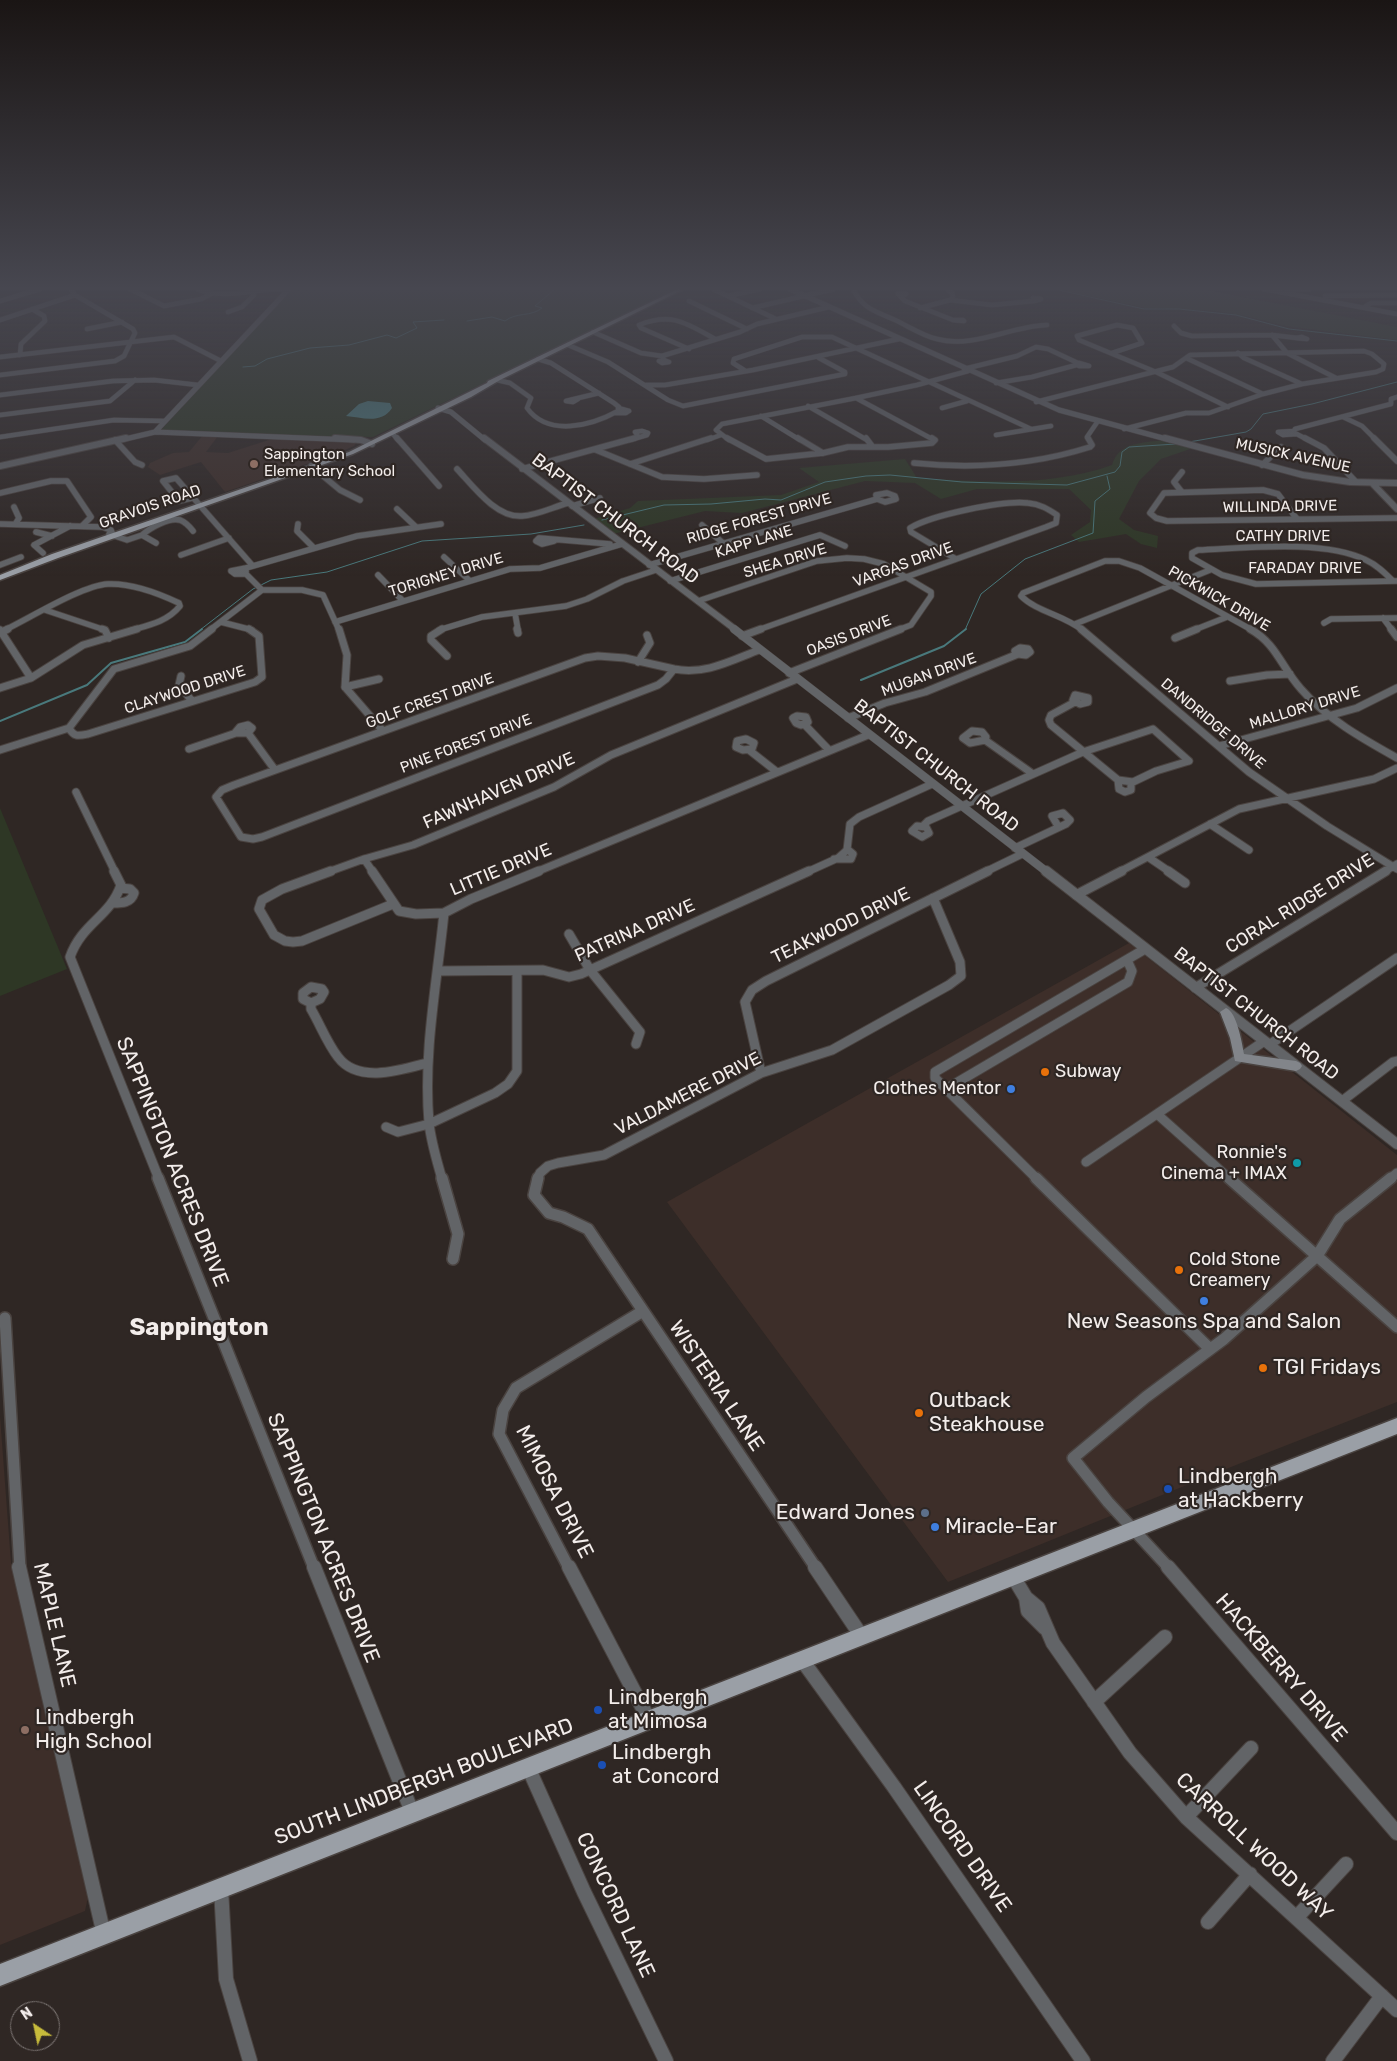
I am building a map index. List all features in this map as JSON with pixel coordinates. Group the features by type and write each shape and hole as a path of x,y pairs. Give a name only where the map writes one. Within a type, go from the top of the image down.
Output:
{"main road":[{"name":"GRAVOIS ROAD","path":"311,466 357,443 372,442 393,434 443,411 488,385"},
{"name":"GRAVOIS ROAD","path":"0,578 46,559 117,537 200,504 311,466 326,463 443,411 488,385"},
{"path":"1226,1012 1236,1038 1239,1058 1296,1066"},
{"name":"SOUTH LINDBERGH BOULEVARD","path":"0,1975 1397,1426"}],"street":[{"path":"0,395 88,385"},
{"path":"0,415 110,401 117,398 130,385"},
{"path":"154,432 198,385"},
{"path":"512,385 531,398 532,402 527,408 529,412 543,422 553,426 550,429 554,431 561,430 564,426 615,413 626,413 629,410 618,408 586,385"},
{"path":"648,385 674,404 687,406 791,385"},
{"path":"854,397 934,440 888,447 848,447 823,453 766,459 759,458 712,428 721,424 808,406 912,385"},
{"path":"935,385 1031,429"},
{"name":"MUSICK AVENUE","path":"1001,385 1036,402 1098,422 1262,465 1311,476 1356,482 1397,483"},
{"path":"1036,402 1103,385"},
{"path":"1184,385 1228,406"},
{"path":"1244,385 1263,394"},
{"path":"1124,428 1186,413 1209,413 1263,394 1297,385"},
{"path":"578,399 599,393"},
{"path":"1392,404 1391,399 1397,397"},
{"path":"942,408 967,401"},
{"path":"1356,482 1324,448 1295,432 1392,404 1397,406"},
{"path":"808,406 866,438 872,446"},
{"path":"615,413 618,408"},
{"name":"BAPTIST CHURCH ROAD","path":"443,411 698,601 758,650 1397,1144"},
{"path":"761,416 823,453"},
{"path":"1343,417 1362,426 1397,461"},
{"path":"0,437 87,426 114,420 164,421"},
{"path":"914,463 952,467 988,467 1061,455 1090,447 1092,445 1087,437 1098,422"},
{"path":"996,435 1051,426"},
{"path":"0,466 154,432 362,438 372,442"},
{"path":"393,434 438,486"},
{"path":"630,464 721,435"},
{"path":"522,469 596,450 638,436"},
{"path":"330,438 357,443"},
{"path":"115,440 135,462 142,465"},
{"path":"1262,465 1281,447"},
{"path":"596,450 648,472 680,479 757,475"},
{"path":"311,466 345,495 360,500"},
{"path":"457,469 475,489 507,514 506,517 510,519 600,498"},
{"path":"1181,491 1174,482 1182,472"},
{"path":"55,480 63,476 68,478 86,508 90,519 84,527"},
{"path":"0,493 68,478"},
{"path":"192,498 179,501 162,480 176,478 192,498 200,504 229,538 258,587"},
{"path":"1372,483 1397,509"},
{"path":"1154,516 1150,513 1164,493 1263,490 1278,494 1297,519"},
{"name":"RIDGE FOREST DRIVE","path":"649,565 877,499"},
{"name":"VARGAS DRIVE","path":"742,636 907,577 1056,523 1058,518 1052,507 1033,504 993,504 974,506 910,528 910,532 956,559"},
{"path":"14,507 19,518 16,523"},
{"path":"397,509 416,527"},
{"name":"WILLINDA DRIVE","path":"1154,516 1148,519 1154,521 1397,518"},
{"path":"0,524 16,523 84,527 127,540 142,536 151,528 178,520 182,521 193,531"},
{"path":"298,524 297,531 313,547"},
{"path":"248,569 313,547 357,536 441,524"},
{"path":"702,525 723,543"},
{"path":"43,553 34,545 70,526"},
{"path":"36,532 52,536"},
{"name":"KAPP LANE","path":"670,581 820,535 845,546"},
{"path":"142,536 156,543"},
{"path":"117,537 123,546"},
{"path":"181,555 229,538"},
{"path":"554,541 622,544"},
{"name":"TORIGNEY DRIVE","path":"335,622 510,569 546,567 622,544"},
{"name":"CATHY DRIVE","path":"1210,570 1192,558 1192,553 1198,550 1318,548 1356,555 1378,566 1395,581"},
{"path":"0,565 20,556"},
{"path":"444,556 470,581"},
{"name":"SHEA DRIVE","path":"698,601 817,561 830,559 864,559 884,564 907,577"},
{"name":"PICKWICK DRIVE","path":"1023,593 1105,561 1119,561 1133,565 1227,616 1270,643 1301,689 1332,715 1376,746 1397,758"},
{"path":"447,656 432,640 433,634 439,630 482,617 566,606 587,599 624,581 656,570"},
{"path":"1075,624 1210,570"},
{"name":"FARADAY DRIVE","path":"1210,570 1237,580 1256,584 1395,581"},
{"path":"378,574 403,601"},
{"name":"OASIS DRIVE","path":"789,673 911,625 931,596 931,592 907,577"},
{"path":"0,688 31,678 83,645 157,623 176,611 180,606 179,603 119,584 109,583 94,586 1,631 31,678"},
{"path":"258,587 280,591 310,590 322,595 345,646 347,665 344,677 345,688 383,731"},
{"path":"0,750 69,728 114,669 190,646 222,622 258,587"},
{"name":"DANDRIDGE DRIVE","path":"1023,593 1021,596 1026,602 1058,614 1075,624 1250,772 1327,826 1395,866"},
{"path":"45,610 105,630 109,638"},
{"path":"515,613 518,632"},
{"path":"1175,638 1227,616"},
{"path":"1383,618 1397,637"},
{"path":"1324,623 1331,619 1397,618"},
{"name":"CLAYWOOD DRIVE","path":"69,728 72,734 82,735 255,682 262,677 259,636 252,630 222,622"},
{"path":"638,662 650,643 647,635"},
{"name":"GOLF CREST DRIVE","path":"262,837 246,839 241,837 216,797 222,790 585,658 600,655 693,671 708,669 758,650"},
{"name":"MUGAN DRIVE","path":"848,718 885,703 925,692 1018,654"},
{"name":"PINE FOREST DRIVE","path":"262,837 658,685 666,679 674,668"},
{"path":"1230,681 1267,675 1290,674"},
{"path":"181,676 179,685 192,701"},
{"path":"345,688 379,679"},
{"name":"FAWNHAVEN DRIVE","path":"393,904 302,941 293,942 285,942 275,936 259,910 262,900 269,895 364,859 413,845 554,787 617,752 797,679"},
{"name":"MALLORY DRIVE","path":"1219,746 1357,708 1397,688"},
{"path":"923,826 928,821 1083,752 1153,729 1189,761 1156,771 1131,782 1131,790 1125,792 1119,789 1118,780 1083,752 1051,725 1049,720 1055,711 1075,702"},
{"path":"804,724 829,750"},
{"path":"189,749 235,733 248,733 275,770"},
{"name":"LITTIE DRIVE","path":"453,1259 458,1234 433,1147 429,1124 427,1063 430,1017 438,971 444,913 471,898 868,734"},
{"path":"985,740 1033,774"},
{"path":"749,750 777,772"},
{"path":"1076,895 1239,809 1374,779 1397,768"},
{"name":"PATRINA DRIVE","path":"438,971 543,970 569,977 590,970 834,859 848,849 850,824 859,817 932,784"},
{"path":"76,792 119,879 120,888 134,893 130,900 122,903 113,903"},
{"path":"1210,824 1249,850"},
{"name":"TEAKWOOD DRIVE","path":"761,1073 745,1002 752,990 766,981 933,898 1019,851 1058,826"},
{"path":"1148,857 1185,883"},
{"path":"364,859 399,911 434,915 444,913"},
{"name":"CORAL RIDGE DRIVE","path":"1195,988 1395,866"},
{"name":"SAPPINGTON ACRES DRIVE","path":"120,888 107,911 78,936 70,957 412,1812"},
{"name":"VALDAMERE DRIVE","path":"539,1173 550,1164 588,1160 604,1155 761,1073 832,1050 949,985 961,976 960,962 933,898"},
{"path":"569,934 590,970 640,1032 636,1044"},
{"path":"1145,949 935,1072 935,1078 1210,1349 1317,1256 1340,1219 1397,1173"},
{"path":"1086,1162 1239,1058 1266,1043 1397,958"},
{"path":"946,1089 1128,982 1132,971 1128,960"},
{"path":"386,1127 398,1132 429,1124 495,1093 508,1084 518,1071 517,971"},
{"path":"311,1003 312,1009 338,1058 344,1065 361,1072 384,1073 427,1063"},
{"path":"1342,1102 1397,1061"},
{"path":"1157,1114 1397,1327"},
{"name":"WISTERIA LANE","path":"539,1173 534,1185 534,1196 540,1205 549,1213 563,1217 588,1229 862,1637"},
{"name":"MIMOSA DRIVE","path":"643,1311 516,1388 502,1407 499,1419 499,1434 649,1720"},
{"name":"MAPLE LANE","path":"5,1318 18,1561 104,1935"},
{"name":"HACKBERRY DRIVE","path":"1210,1349 1146,1397 1073,1458 1108,1502 1397,1833"},
{"name":"CARROLL WOOD WAY","path":"1014,1578 1026,1598 1026,1606 1032,1616 1046,1628 1053,1643 1130,1753 1186,1817 1397,2010"},
{"path":"1094,1702 1165,1637"},
{"name":"LINCORD DRIVE","path":"802,1660 894,1787 1084,2061"},
{"path":"1186,1817 1251,1748"},
{"name":"CONCORD LANE","path":"528,1767 584,1892 666,2061"},
{"path":"1297,1917 1346,1864"},
{"path":"1208,1922 1250,1874"},
{"path":"220,1887 226,1979 250,2061"},
{"path":"1333,2061 1382,1996"}],"shaded area":[{"name":"Sappington Elementary School","path":"203,435 218,436 206,452 228,453 275,438 357,442 354,446 333,455 225,492 201,462 160,475 148,467 150,463 173,453 189,452"},
{"path":"1129,943 1397,1155 1397,1402 948,1582 667,1202"},
{"name":"Lindbergh High School","path":"0,1416 11,1563 88,1897 85,1911 0,1945"}],"green space":[{"path":"202,385 479,385 373,437 161,430"},
{"path":"1165,440 1193,448 1161,459 1139,481 1119,519 1134,530 1158,536 1157,548 1141,544 1126,534 1079,542 1071,535 1090,522 1091,510 1069,489 977,489 941,499 915,483 865,481 742,513 705,511 613,534 594,519 630,508 638,501 781,495 819,482 799,468 905,459 917,478 966,481 1016,481 1065,477 1112,465 1115,457 1126,447"},
{"path":"0,808 67,969 0,996"}],"water":[{"path":"368,401 390,403 392,408 382,417 377,418 346,416 359,404"}],"waterway":[{"path":"1189,442 1246,432 1251,429 1263,414 1312,404 1385,385"},
{"path":"602,520 664,505 711,504 765,499 781,500 825,482 866,476 890,475 962,482 1067,485 1115,472 1120,466 1122,452 1129,447 1176,444"},
{"path":"965,630 981,594 1025,559 1093,533 1095,501 1110,489 1107,476"},
{"path":"200,630 253,589 271,580 327,572 422,541 531,534 584,525"},
{"path":"0,721 87,685 111,663 185,642 202,629"},
{"path":"861,680 944,646 965,630"}],"place":[{"name":"Sappington Elementary School","path":"254,464"},
{"name":"Subway","path":"1045,1072"},
{"name":"Clothes Mentor","path":"1011,1089"},
{"name":"Ronnie's Cinema + IMAX","path":"1297,1163"},
{"name":"Cold Stone Creamery","path":"1179,1270"},
{"name":"New Seasons Spa and Salon","path":"1204,1301"},
{"name":"TGI Fridays","path":"1263,1368"},
{"name":"Outback Steakhouse","path":"919,1413"},
{"name":"Lindbergh at Hackberry","path":"1168,1489"},
{"name":"Edward Jones","path":"925,1513"},
{"name":"Miracle-Ear","path":"935,1527"},
{"name":"Lindbergh at Mimosa","path":"598,1710"},
{"name":"Lindbergh High School","path":"25,1730"},
{"name":"Lindbergh at Concord","path":"602,1765"}],"district":[{"name":"Sappington","path":"199,1328"}]}
